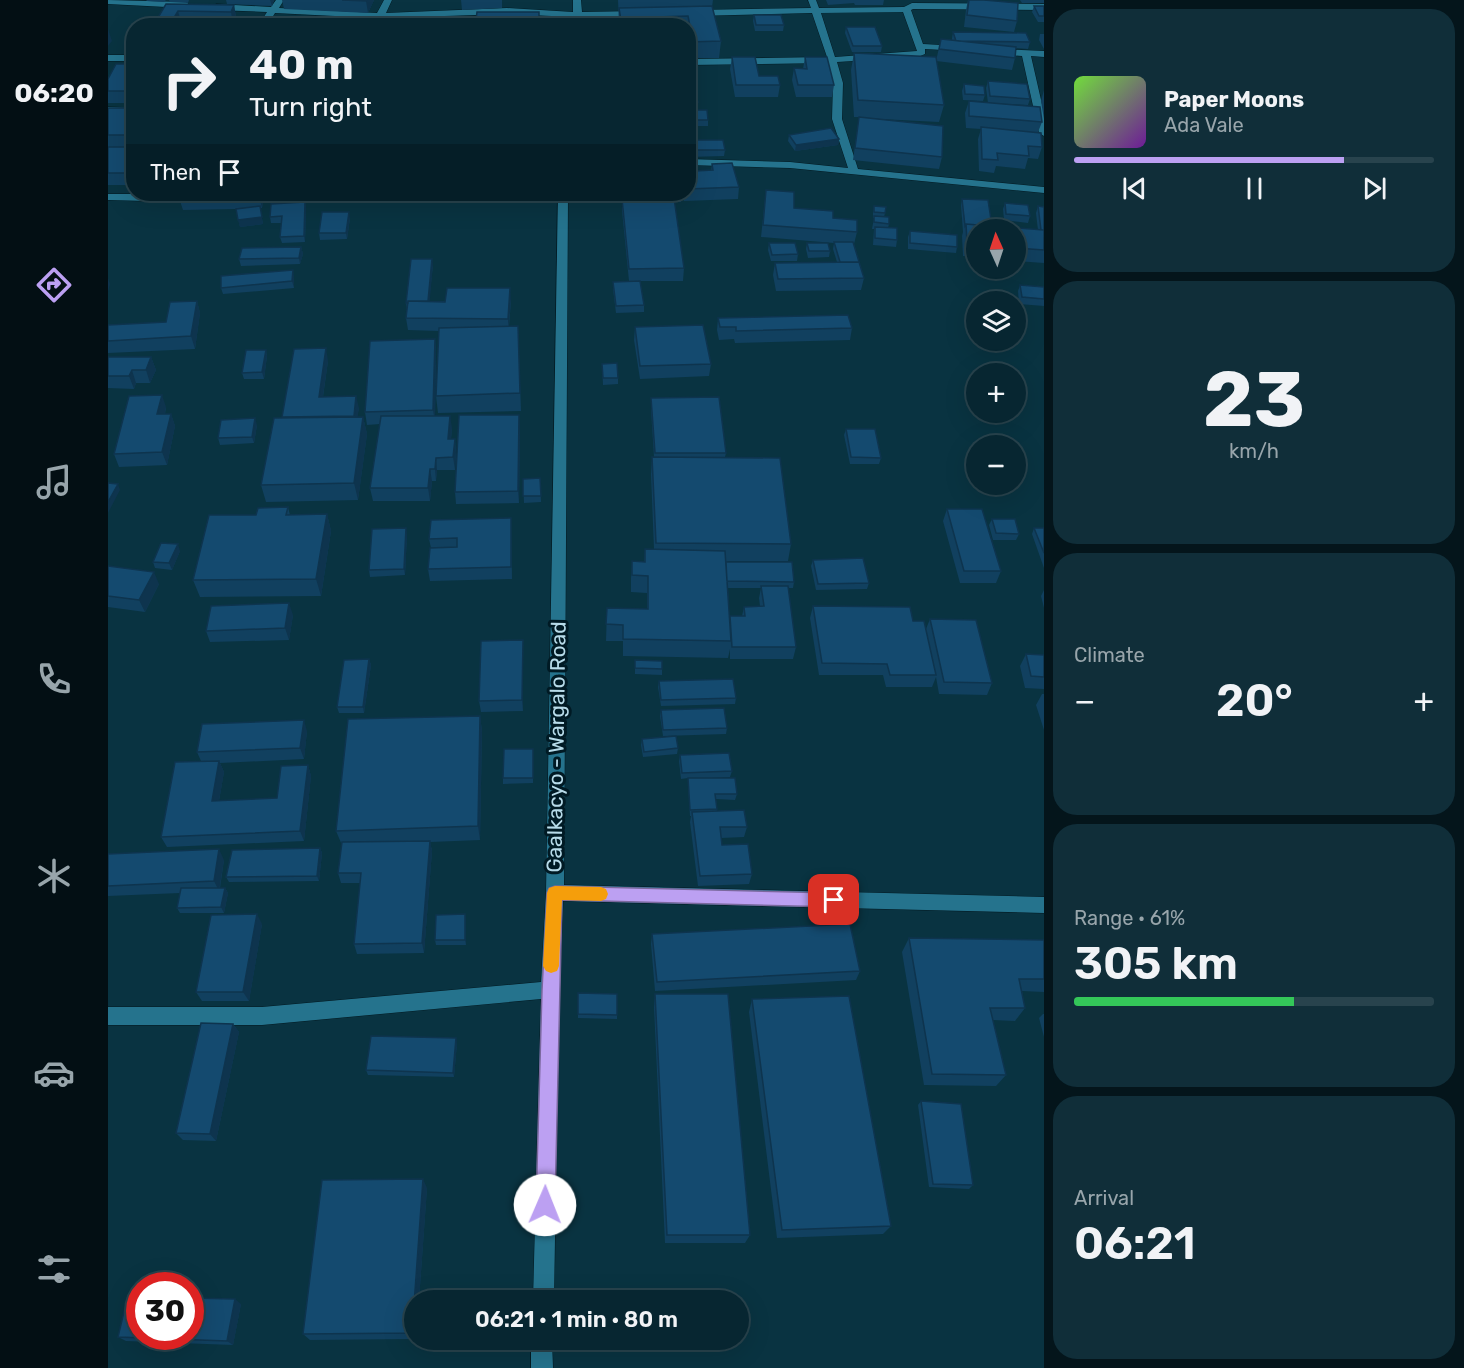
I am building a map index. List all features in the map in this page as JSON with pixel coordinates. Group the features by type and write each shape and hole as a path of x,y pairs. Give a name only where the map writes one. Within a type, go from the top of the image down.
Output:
{"street":[{"path":"268,18 280,0"},
{"path":"380,16 388,0"},
{"path":"577,0 578,15"},
{"path":"812,0 838,83 837,119 854,172"},
{"path":"108,1 380,16 507,11 578,15 649,14"},
{"path":"685,13 906,9 912,6 938,4 1044,7"},
{"path":"696,62 832,60 913,55 922,52 906,9"},
{"path":"920,46 970,50"},
{"path":"981,51 1026,55 1044,54"},
{"path":"1026,55 1044,132"},
{"path":"108,58 126,58"},
{"path":"108,110 126,111"},
{"path":"696,162 790,165 1044,189"},
{"path":"108,197 126,197"},
{"name":"Gaalkacyo - Wargalo Road","path":"543,1290 550,990 555,893 560,262 563,201"},
{"path":"555,893 1044,905"},
{"path":"108,1016 262,1016 550,990"},
{"path":"542,1350 542,1368"}],"building":[{"path":"969,0 1018,3 1017,21 967,15"},
{"path":"166,4 234,5 231,12 178,11 174,18 158,18"},
{"path":"712,6 721,41 696,42 696,18 688,18 688,16 621,18 619,8"},
{"path":"1034,6 1044,6 1044,16 1039,16"},
{"path":"477,12 539,12 539,18 476,18"},
{"path":"754,15 781,15 784,25 756,25"},
{"path":"846,27 875,27 882,46 853,46"},
{"path":"953,32 1026,33 1030,42 956,41"},
{"path":"941,39 1016,47 1015,58 939,49"},
{"path":"854,53 936,57 944,105 858,100"},
{"path":"732,57 755,57 759,76 778,76 780,85 736,85"},
{"path":"805,57 827,57 834,85 798,85 794,68 807,69"},
{"path":"116,64 126,64 126,91 108,91 108,79"},
{"path":"988,81 1027,84 1030,99 990,96"},
{"path":"964,84 984,86 985,95 965,94"},
{"path":"969,101 1040,107 1042,122 969,116"},
{"path":"108,108 126,108 126,135 108,135"},
{"path":"696,110 707,110 708,120 696,120"},
{"path":"859,117 943,126 942,157 855,148"},
{"path":"981,127 1041,133 1042,147 1028,146 1029,156 997,153 998,160 982,159"},
{"path":"831,128 839,139 796,145 789,135"},
{"path":"696,140 723,140 725,150 696,150"},
{"path":"108,147 126,147 126,173 108,173"},
{"path":"732,163 739,187 696,189 696,171 713,170 712,164"},
{"path":"766,190 794,192 794,208 833,211 833,218 857,220 857,232 763,225"},
{"path":"962,199 988,200 991,219 966,219 965,226"},
{"path":"622,201 674,201 684,268 629,269"},
{"path":"305,202 304,236 280,237 282,216 270,217 271,204"},
{"path":"1005,203 1028,205 1030,216 1006,214"},
{"path":"260,206 262,217 238,220 236,209"},
{"path":"874,206 886,207 885,213 874,212"},
{"path":"1038,206 1044,207 1044,230 1041,230"},
{"path":"322,212 349,212 346,233 319,233"},
{"path":"874,216 889,217 889,224 874,222"},
{"path":"875,227 897,228 897,240 875,238"},
{"path":"1026,229 1044,230 1044,250 1026,249"},
{"path":"910,231 957,235 957,247 910,243"},
{"path":"834,242 853,242 860,265 859,262 840,262"},
{"path":"769,243 795,243 798,254 772,255"},
{"path":"807,243 828,243 830,251 809,251"},
{"path":"301,247 299,258 239,259 242,248"},
{"path":"411,259 432,259 428,301 408,301 406,303"},
{"path":"859,262 864,278 778,279 775,263"},
{"path":"293,270 292,281 221,288 221,276"},
{"path":"640,281 644,305 616,306 613,282"},
{"path":"1020,285 1044,287 1044,299 1026,297 1026,291 1021,291"},
{"path":"447,288 510,288 508,319 406,318 408,301 445,302"},
{"path":"197,301 191,336 108,341 108,325 166,322 170,302"},
{"path":"848,315 852,328 736,331 736,327 720,327 718,318"},
{"path":"703,325 711,364 640,366 635,327"},
{"path":"518,326 520,393 436,396 439,328"},
{"path":"435,339 433,410 365,412 370,341"},
{"path":"326,348 319,397 356,396 354,416 282,417 294,349"},
{"path":"246,350 266,350 262,372 242,373"},
{"path":"108,357 151,357 146,370 132,370 129,376 108,376"},
{"path":"617,363 618,378 603,378 602,364"},
{"path":"162,395 157,414 171,414 162,452 114,454 129,396"},
{"path":"719,397 726,453 655,453 651,398"},
{"path":"459,415 519,415 518,491 455,492"},
{"path":"381,416 450,416 448,439 455,439 453,457 436,458 435,469 430,469 428,488 370,488"},
{"path":"363,417 354,483 261,485 274,418"},
{"path":"255,418 252,437 218,438 221,420"},
{"path":"846,429 875,429 881,458 851,457"},
{"path":"652,457 780,458 791,544 656,543"},
{"path":"540,478 541,496 523,496 523,479"},
{"path":"108,483 118,484 108,502"},
{"path":"288,507 286,515 327,514 316,579 193,580 209,515 256,515 258,508"},
{"path":"947,509 982,509 1001,571 964,571"},
{"path":"511,518 511,567 428,569 430,548 457,547 457,538 429,539 431,520"},
{"path":"992,519 1015,519 1019,534 996,533"},
{"path":"406,528 404,569 369,570 372,529"},
{"path":"1034,528 1044,528 1044,553"},
{"path":"161,543 178,544 169,563 153,562"},
{"path":"645,549 725,551 731,641 623,639 623,625 606,624 607,608 648,609 648,576 632,575 632,561 645,562"},
{"path":"863,558 869,583 818,584 813,560"},
{"path":"726,562 792,562 794,582 727,581"},
{"path":"108,566 154,572 139,600 108,596"},
{"path":"761,586 788,586 796,647 732,647 730,616 745,616 744,607 764,606"},
{"path":"289,603 285,628 206,631 211,606"},
{"path":"813,606 910,607 913,621 924,621 936,675 890,675 887,664 822,663"},
{"path":"930,619 976,620 992,683 944,682"},
{"path":"523,640 522,700 479,701 481,641"},
{"path":"1026,654 1044,655 1044,677 1031,676"},
{"path":"369,659 363,707 337,707 344,660"},
{"path":"635,660 662,661 662,669 635,668"},
{"path":"733,679 736,698 661,700 659,681"},
{"path":"724,708 727,728 663,730 661,710"},
{"path":"480,716 478,826 336,831 348,719"},
{"path":"304,720 300,748 197,752 202,724"},
{"path":"676,736 678,748 644,752 642,739"},
{"path":"504,749 533,749 533,778 503,778"},
{"path":"729,753 732,771 682,773 680,755"},
{"path":"219,761 212,801 277,798 281,766 308,765 300,831 161,837 175,762"},
{"path":"688,778 735,778 737,794 715,794 717,809 690,810"},
{"path":"744,810 747,827 720,827 722,845 748,844 752,874 700,876 692,812"},
{"path":"430,841 422,943 354,944 361,873 338,873 342,842"},
{"path":"320,848 317,876 226,877 232,850"},
{"path":"219,849 214,881 108,886 108,854"},
{"path":"181,888 225,888 221,907 177,908"},
{"path":"257,914 243,992 196,992 211,915"},
{"path":"465,914 465,940 435,940 436,915"},
{"path":"850,924 860,971 657,982 652,934"},
{"path":"909,938 1044,940 1044,979 1019,979 1025,1008 990,1008 1006,1075 932,1074"},
{"path":"578,993 617,994 617,1015 578,1014"},
{"path":"655,994 728,994 750,1235 667,1235"},
{"path":"849,996 891,1226 782,1230 752,999"},
{"path":"201,1023 233,1024 210,1134 176,1133"},
{"path":"371,1036 456,1038 453,1073 366,1070"},
{"path":"921,1101 961,1104 973,1185 933,1184"},
{"path":"423,1179 415,1290 404,1290 404,1333 303,1334 322,1180"},
{"path":"204,1298 235,1299 227,1341 204,1340"},
{"path":"126,1303 126,1337 118,1337"}],"slow traffic":[{"path":"551,966 555,893 601,894"}],"route":[{"path":"545,1205 550,990 555,893 834,900"}]}
